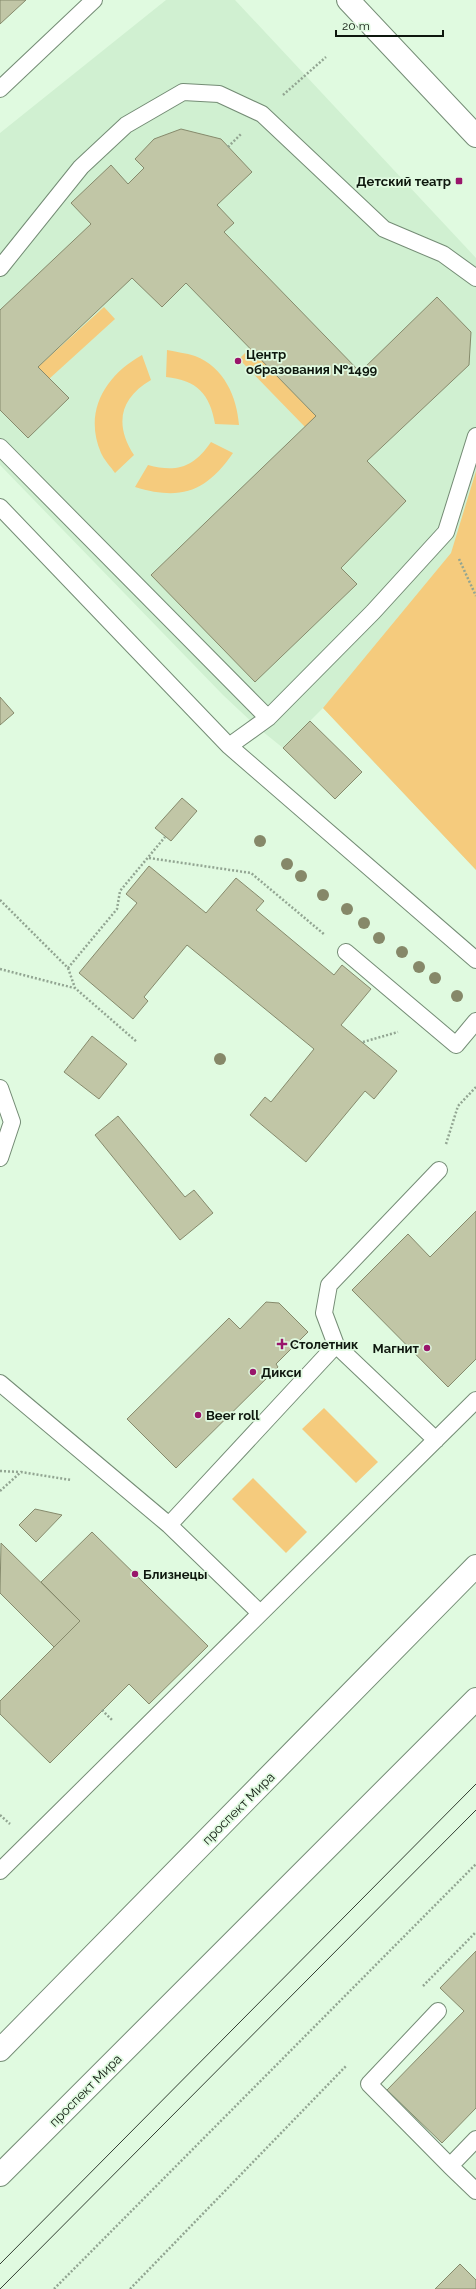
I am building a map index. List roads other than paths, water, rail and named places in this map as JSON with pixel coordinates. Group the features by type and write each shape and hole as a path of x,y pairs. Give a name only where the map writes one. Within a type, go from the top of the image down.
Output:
{"main road":[{"path":"348,0 476,136"},
{"name":"проспект Мира","path":"0,2050 476,1566"},
{"name":"проспект Мира","path":"0,2175 476,1699"}],"lane":[{"path":"0,89 94,0"},
{"path":"0,268 82,167 126,125 183,92 219,94 262,114 384,229 443,254 476,278"},
{"path":"229,746 268,718 373,612 446,532 476,436"},
{"path":"0,447 268,718"},
{"path":"0,507 229,746 476,960"},
{"path":"346,952 456,1045 476,1021"},
{"path":"0,1088 12,1122 0,1158"},
{"path":"436,1440 425,1427 336,1345 324,1313 329,1285 439,1170"},
{"path":"169,1525 336,1345"},
{"path":"0,1383 169,1525 260,1613"},
{"path":"0,1870 476,1400"},
{"path":"438,2011 369,2084 476,2191"},
{"path":"450,2166 476,2139"}],"tram line":[{"path":"0,2264 476,1784"},
{"path":"0,2289 476,1810"}],"place":[{"name":"Детский театр","path":"459,181"},
{"name":"Центр образования №1499","path":"238,361"},
{"name":"Столетник","path":"282,1344"},
{"name":"Магнит","path":"427,1348"},
{"name":"Дикси","path":"253,1372"},
{"name":"Beer roll","path":"198,1415"},
{"name":"Близнецы","path":"135,1574"}]}
